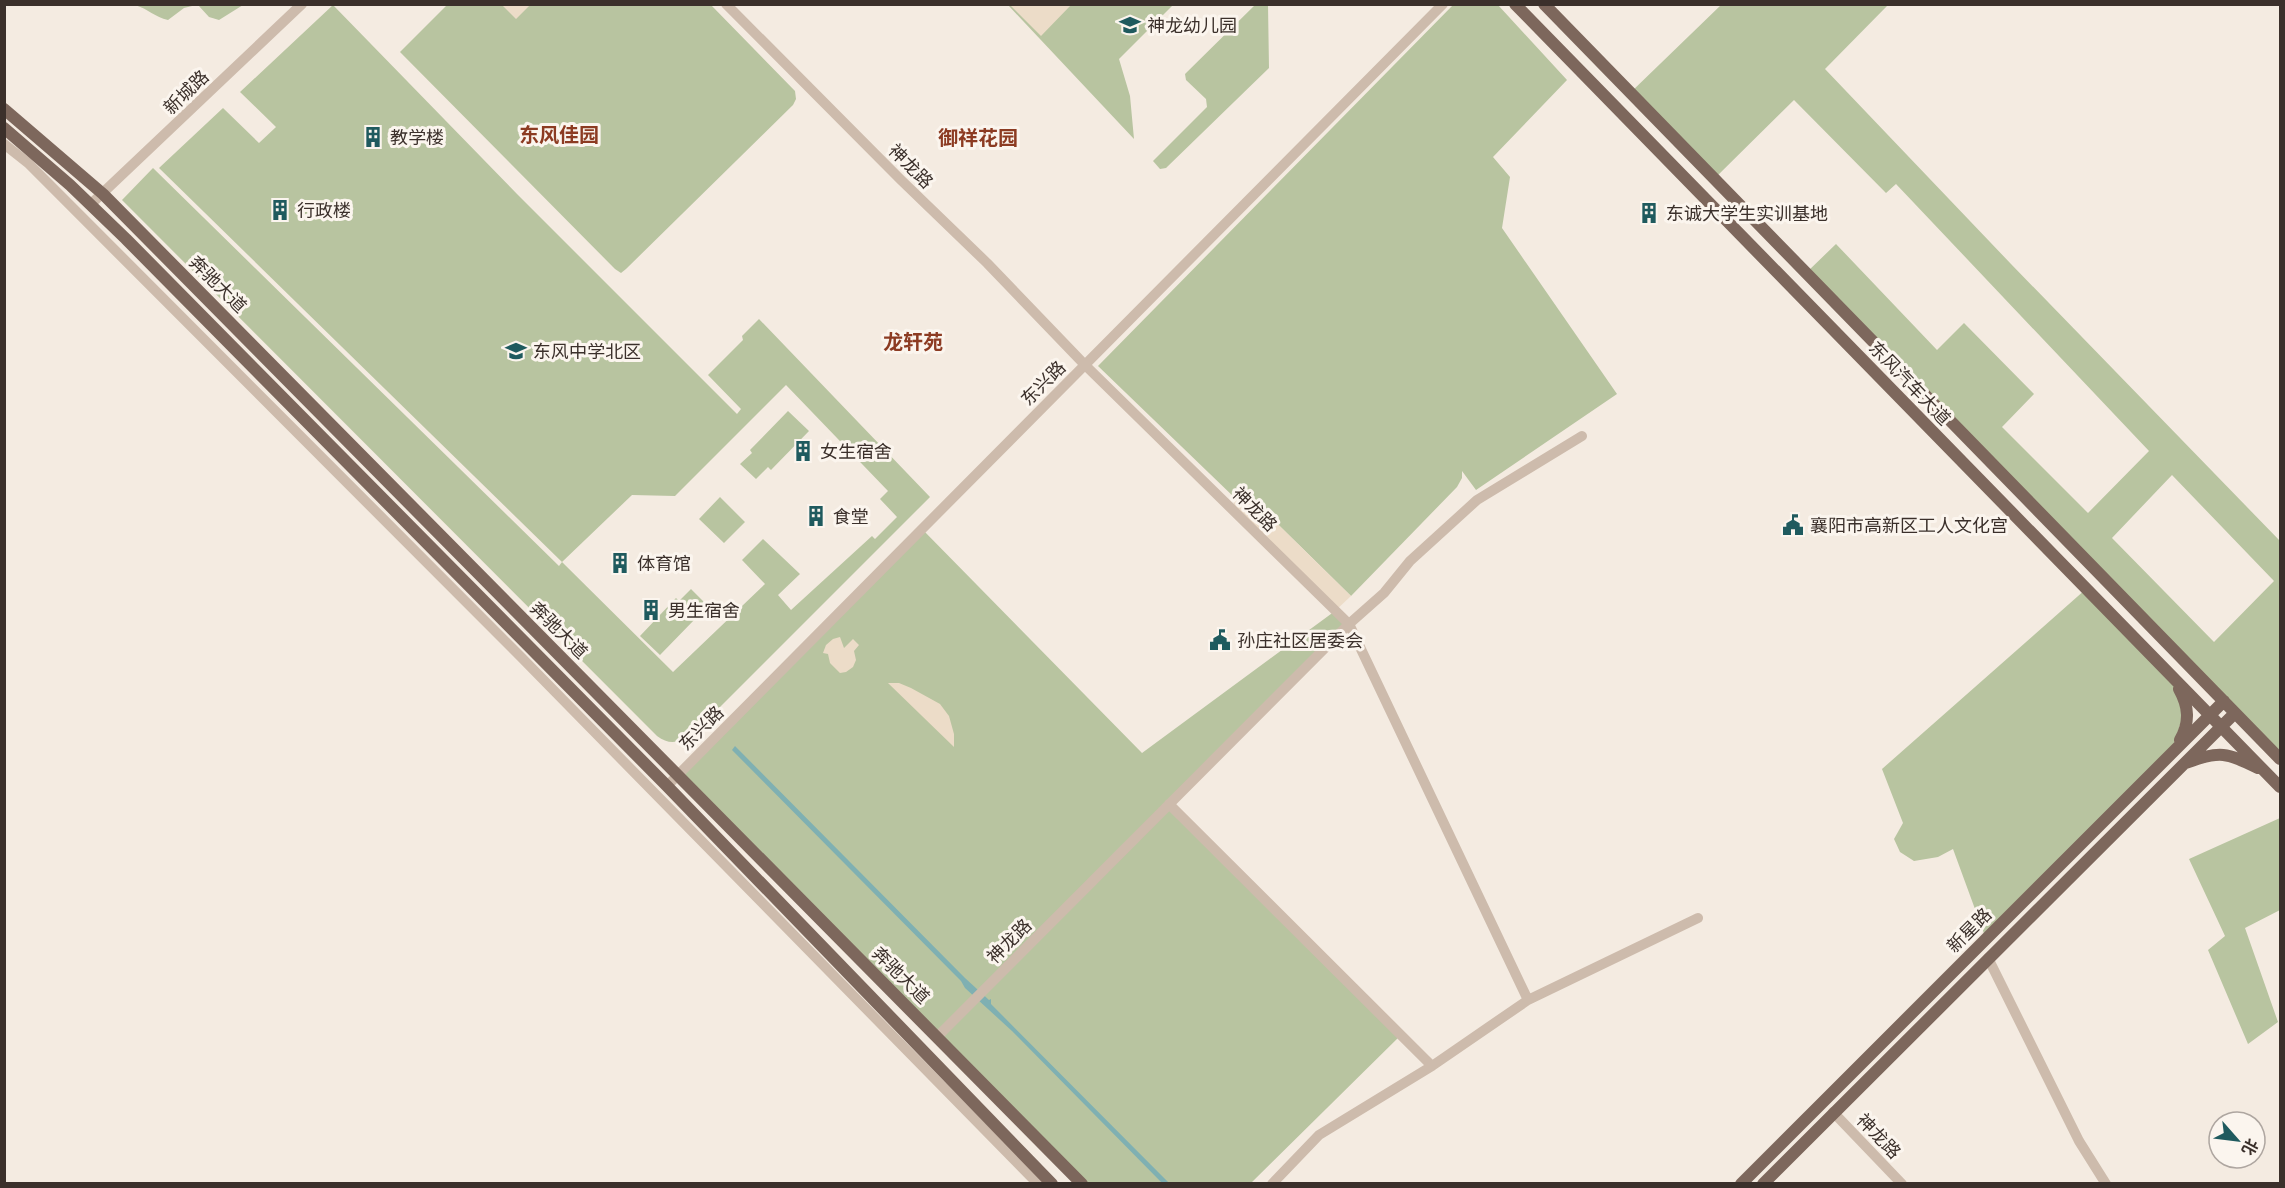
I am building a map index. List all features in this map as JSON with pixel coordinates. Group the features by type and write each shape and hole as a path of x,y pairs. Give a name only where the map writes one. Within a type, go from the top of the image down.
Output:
{"main road":[{"name":"东风汽车大道","path":"1515,4 2280,787"},
{"name":"东风汽车大道","path":"1544,4 2280,759"},
{"name":"奔驰大道","path":"4,108 103,194 1082,1184"},
{"name":"奔驰大道","path":"4,128 91,204 126,239 667,786 1052,1184"},
{"path":"2171,675 2187,702 2186,729 2171,754"},
{"name":"新星路","path":"1741,1184 2224,701"},
{"name":"新星路","path":"1763,1184 2235,712"},
{"path":"2182,765 2206,756 2231,755 2266,772"}],"street":[{"name":"新城路","path":"91,204 302,4"},
{"name":"神龙路","path":"726,4 987,263 1085,365 1349,624 937,1037"},
{"name":"东兴路","path":"667,786 1443,4"},
{"path":"4,144 28,164 582,719 1038,1184"},
{"path":"115,251 126,239"},
{"path":"167,303 178,292"},
{"path":"1528,1000 1349,624 1384,593 1410,561 1477,500 1582,436"},
{"path":"582,719 591,709"},
{"path":"1169,804 1432,1066"},
{"path":"1272,1184 1319,1135 1432,1066 1528,1000 1698,918"},
{"path":"1988,958 2079,1141 2106,1184"},
{"name":"神龙路","path":"1833,1112 1902,1184"}],"green space":[{"path":"1256,4 1268,5 1269,68 1166,168 1160,169 1153,161 1207,107 1206,99 1186,80 1185,74"},
{"path":"135,5 196,5 184,8 168,20"},
{"path":"198,5 243,5 219,20 209,17"},
{"name":"东风中学北区","path":"333,5 517,194 737,414 741,409 708,375 743,340 742,336 759,319 930,497 692,735 675,742 662,739 122,200 153,168 559,566 562,562 159,168 223,108 259,143 276,127 240,92","holes":["786,385 888,491 880,499 897,517 875,539 872,536 791,610 778,595 800,574 763,539 742,560 765,584 673,672 562,562 632,495 675,496"]},
{"path":"447,5 711,5 795,91 796,99 793,105 621,273 400,52"},
{"path":"1008,5 1173,5 1119,59 1130,96 1134,139"},
{"path":"1453,5 1498,5 1567,80 1493,157 1510,177 1502,228 1617,394 1476,490 1462,471 1462,478 1457,487 1351,596 1245,492 1237,500 1098,366"},
{"path":"1721,5 1888,5 1825,69 2280,541 2280,759 1806,273 1836,244 1937,350 1964,323 2034,394 2002,427 2088,513 2149,451 1896,184 1886,193 1794,100 1714,179 1630,93","holes":["2172,475 2274,581 2214,642 2112,538"]},
{"path":"788,411 809,431 771,470 768,467 756,479 740,464 752,453 750,450"},
{"path":"720,497 745,522 724,543 699,519"},
{"path":"922,529 1142,753 1335,611 1349,624 1170,804 1401,1035 1251,1183 1082,1183 677,775"},
{"path":"691,589 706,604 694,616 696,618 660,655 640,636 676,598 679,601"},
{"path":"2086,589 2171,675 2187,702 2171,754 1986,939 1953,849 1938,857 1914,861 1900,852 1894,839 1903,823 1882,769"},
{"path":"2280,818 2280,910 2245,928 2278,1022 2248,1044 2208,950 2225,936 2189,859"}],"shaded area":[{"path":"502,5 530,5 516,19"},
{"path":"1010,5 1071,5 1041,36"},
{"path":"1245,492 1351,596 1335,611 1230,507"},
{"path":"840,637 844,648 853,639 859,645 854,651 856,660 853,667 840,673 830,663 828,654 823,653 826,645"},
{"path":"888,683 899,683 940,704 949,716 954,734 954,747"}],"water":[{"path":"735,746 965,978 989,1000 991,999 991,1004 1169,1183 1162,1183 1012,1031 965,988 961,981 732,750"}],"place":[{"name":"神龙幼儿园","path":"1130,25"},
{"name":"教学楼","path":"373,137"},
{"name":"行政楼","path":"280,210"},
{"name":"东诚大学生实训基地","path":"1649,213"},
{"name":"东风中学北区","path":"516,351"},
{"name":"女生宿舍","path":"803,451"},
{"name":"食堂","path":"816,516"},
{"name":"襄阳市高新区工人文化宫","path":"1793,525"},
{"name":"体育馆","path":"620,563"},
{"name":"男生宿舍","path":"651,610"},
{"name":"孙庄社区居委会","path":"1220,640"}],"district":[{"name":"东风佳园","path":"559,135"},
{"name":"御祥花园","path":"978,138"},
{"name":"龙轩苑","path":"913,342"}]}
